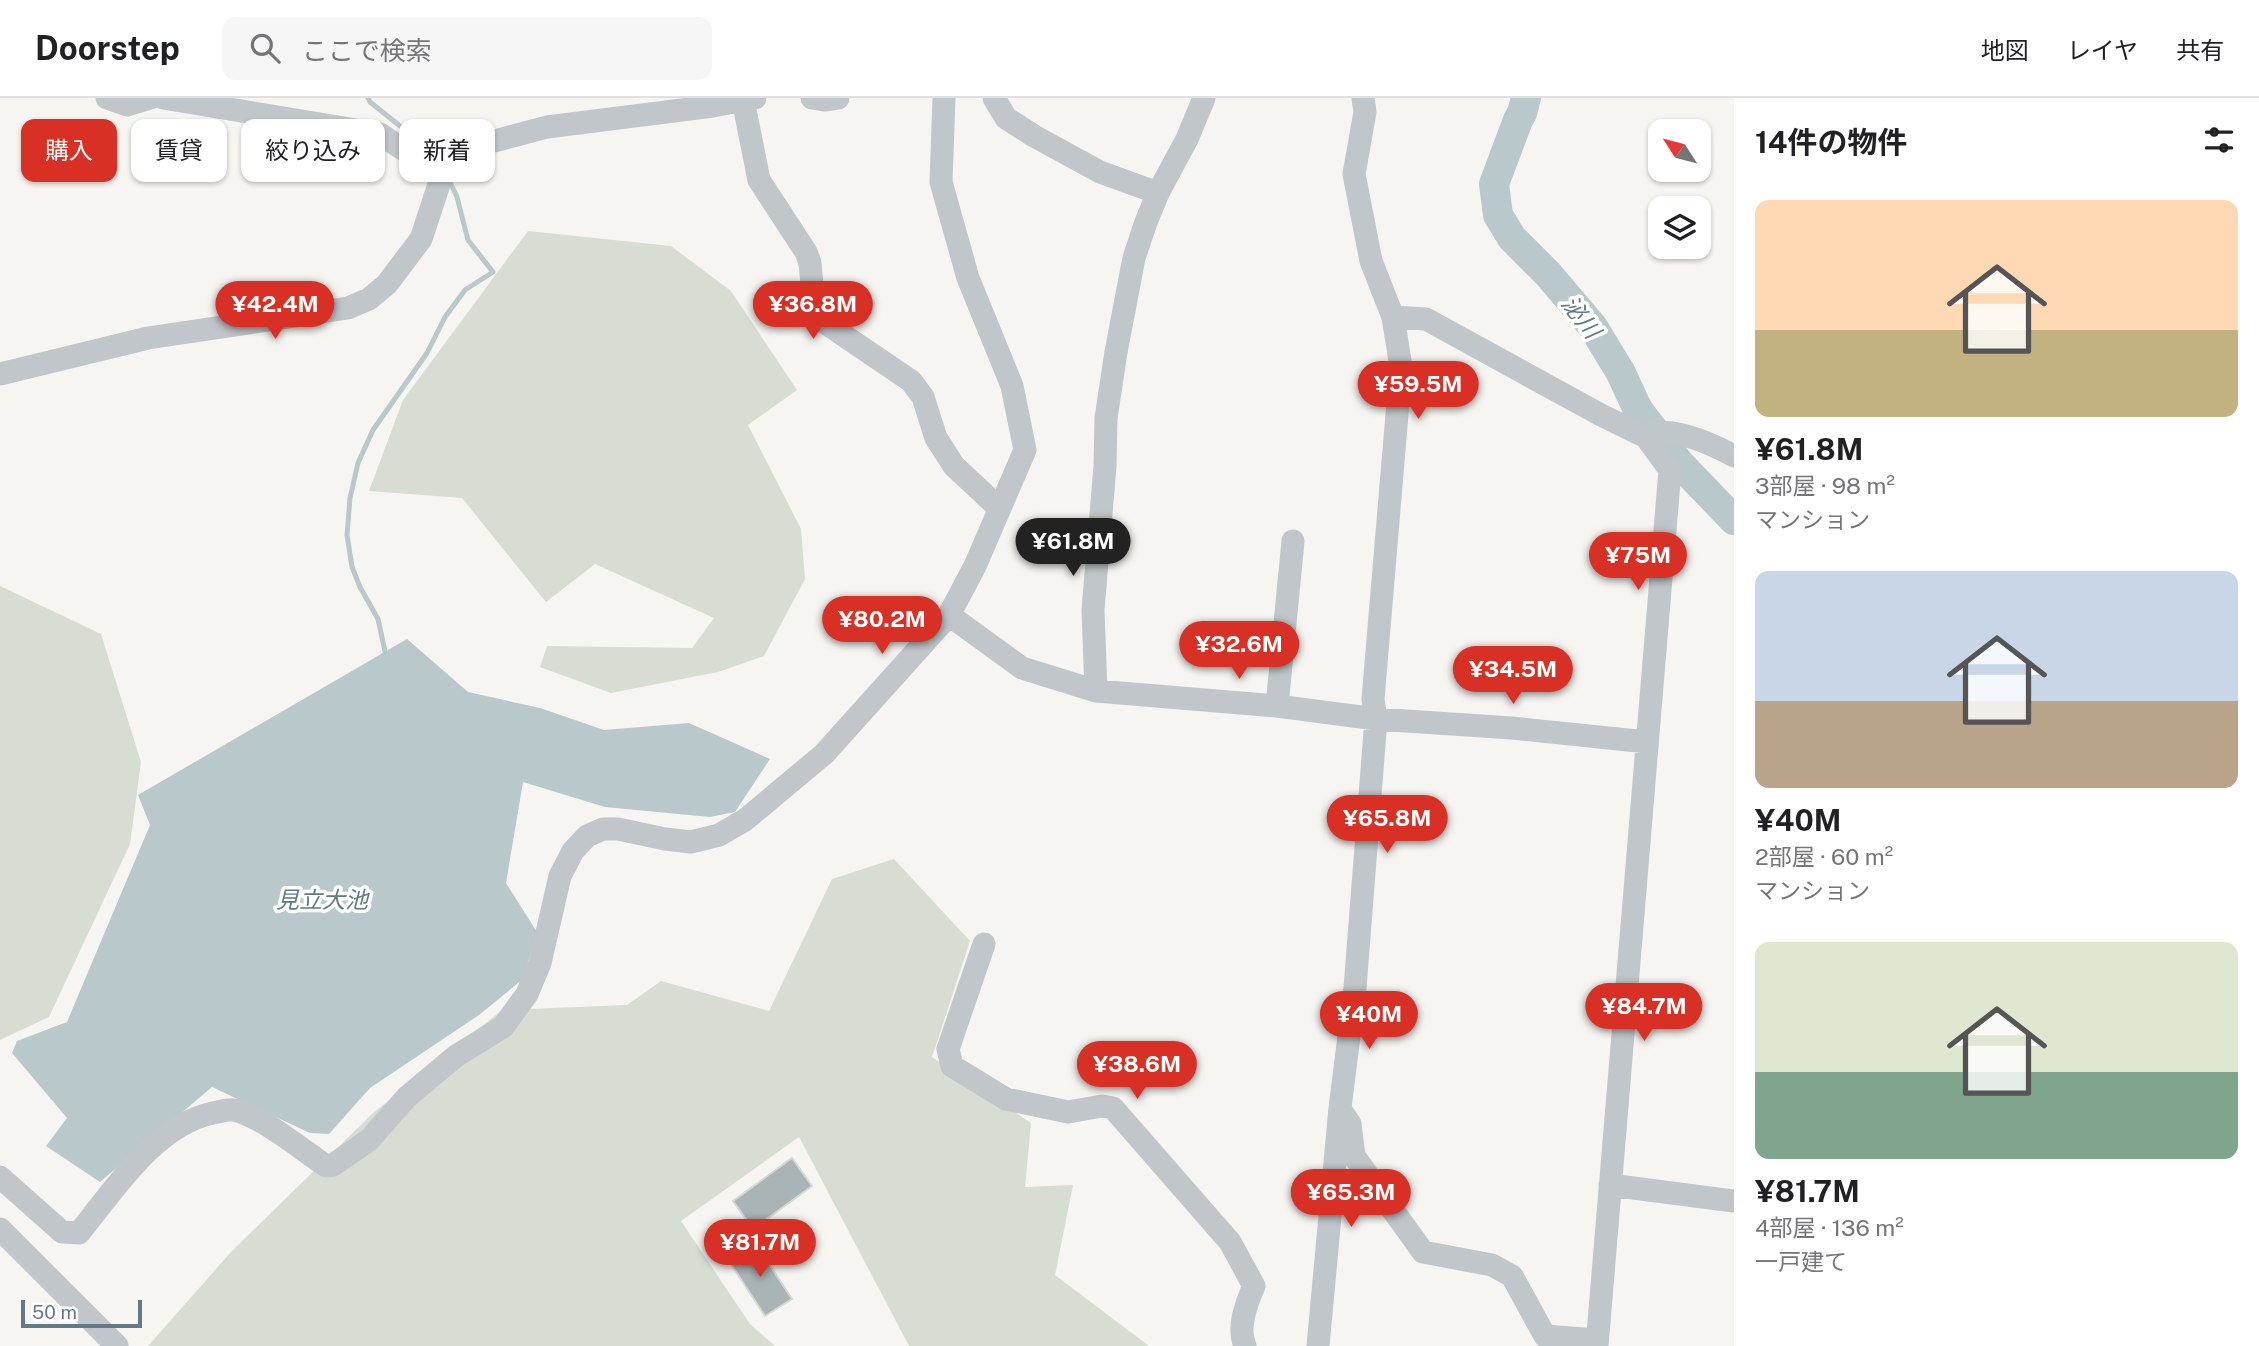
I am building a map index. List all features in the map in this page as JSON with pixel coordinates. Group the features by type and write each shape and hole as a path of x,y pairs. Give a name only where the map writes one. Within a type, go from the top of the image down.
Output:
{"street":[{"path":"107,98 127,105 150,98"},
{"path":"163,98 380,134 399,147"},
{"path":"812,98 838,98"},
{"path":"0,1177 62,1232 79,1233 137,1161 170,1133 208,1114 232,1109 268,1126 326,1166 333,1165 369,1140 407,1097 456,1056 503,1027 527,994 540,963 560,876 573,850 587,836 603,829 618,829 691,842 719,835 745,820 824,754 949,615 975,566 1025,450 1012,386 968,278 941,182 944,98"},
{"path":"994,98 1006,118 1034,135 1100,172 1158,193"},
{"path":"1096,691 1093,610 1105,466 1106,418 1134,258 1158,193 1187,139 1204,98"},
{"path":"1318,1346 1340,1108 1355,988 1376,719 1373,699 1401,367 1393,317 1371,261 1354,174 1365,112 1363,98"},
{"path":"495,141 547,127 712,102 749,99 759,180 806,252 810,263 814,307 824,322 911,381 923,397 936,438 954,466 999,508"},
{"path":"0,374 148,338 348,308 369,299 387,284 421,239 440,182"},
{"path":"1340,1108 1350,1124 1354,1156 1423,1252 1492,1265 1512,1276 1545,1336 1597,1343 1670,470 1648,435 1426,319 1393,317"},
{"path":"1648,435 1678,433 1734,456"},
{"path":"1277,706 1293,541"},
{"path":"949,615 1022,668 1096,691 1647,742"},
{"path":"984,944 947,1049 952,1066 1006,1099 1068,1112 1102,1106 1113,1108 1230,1242 1249,1274 1254,1286 1240,1335 1245,1346"},
{"path":"1610,1185 1734,1201"},
{"path":"0,1229 117,1346"}],"shaded area":[{"path":"528,231 671,246 731,291 797,390 748,425 801,529 805,579 764,656 718,672 611,693 540,667 547,646 692,648 714,618 595,564 546,602 462,498 369,491 403,400"},
{"path":"0,586 101,634 141,762 130,844 49,1017 0,1040"},
{"path":"894,859 970,941 932,1057 1031,1123 1025,1187 1073,1185 1055,1275 1149,1346 909,1346 799,1137 681,1221 750,1324 775,1346 148,1346 231,1252 372,1114 502,1010 627,1005 661,981 769,1011 832,879"}],"water":[{"name":"見立大池","path":"407,639 468,692 540,708 604,730 689,723 770,759 735,812 710,817 605,807 523,782 506,883 537,932 523,979 479,1015 370,1088 329,1134 310,1133 212,1087 100,1182 46,1146 67,1118 12,1053 17,1041 67,1022 150,825 138,795"}],"building":[{"path":"792,1158 812,1186 753,1229 733,1201"},
{"path":"754,1241 792,1299 765,1316 727,1258"}],"waterway":[{"path":"368,98 399,125"},
{"name":"泌川","path":"1526,98 1494,184 1498,215 1512,238 1548,274 1593,327 1621,373 1638,410 1679,463 1734,520"},
{"path":"386,656 378,619 352,567 347,535 350,498 358,463 373,430 427,353 445,317 465,290 493,272 468,240 457,197 450,182"}]}
